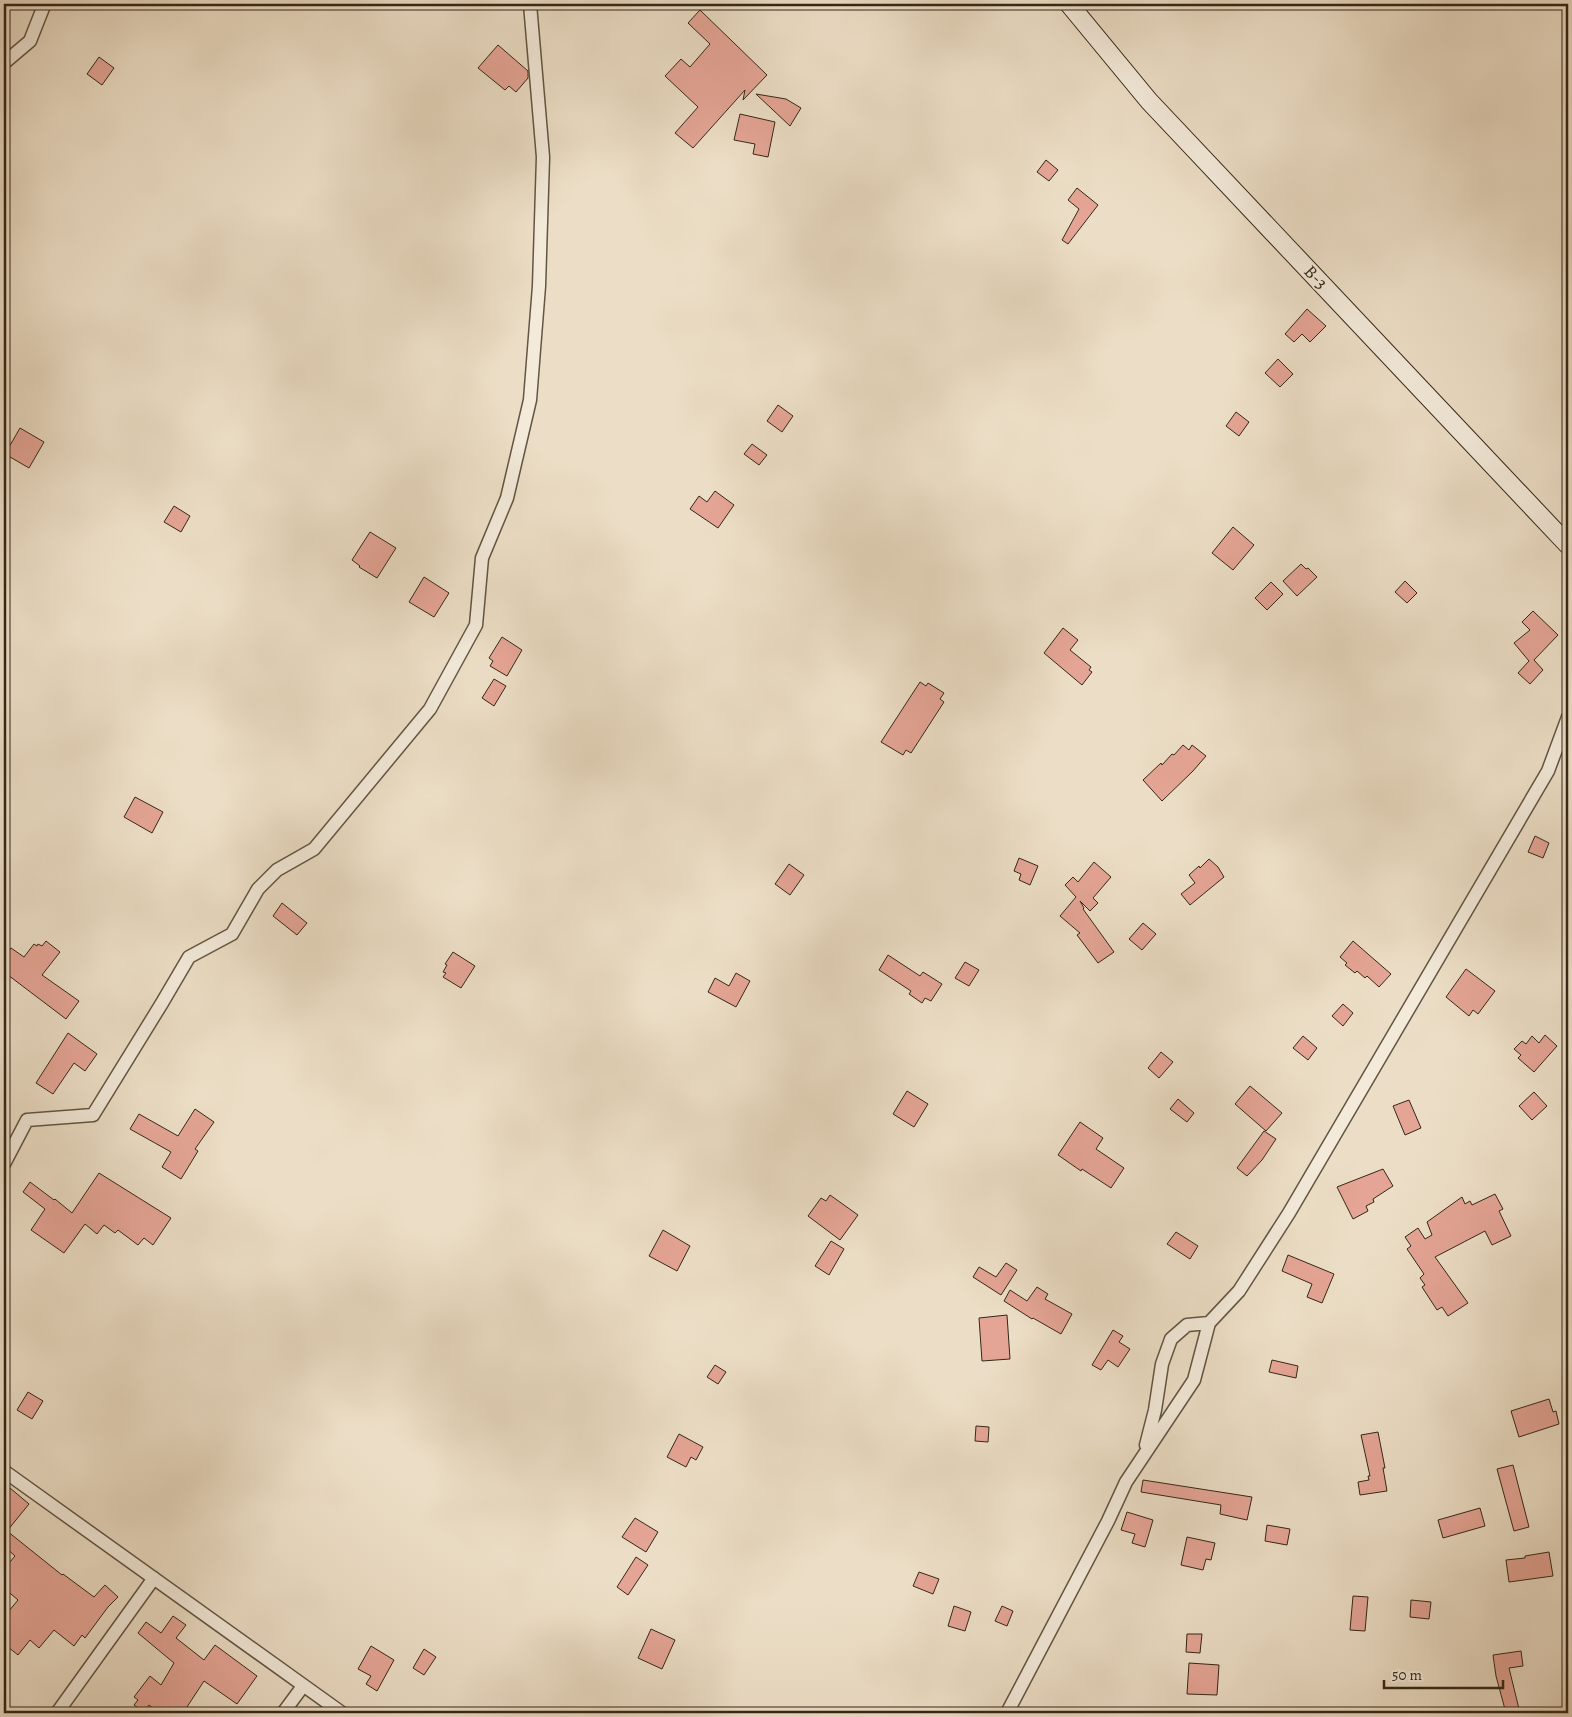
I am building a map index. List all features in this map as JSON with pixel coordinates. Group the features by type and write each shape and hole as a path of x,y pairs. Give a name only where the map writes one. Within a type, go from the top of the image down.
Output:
{"main road":[{"name":"B-3","path":"1069,4 1149,101 1568,545"}],"street":[{"path":"4,63 30,41 44,8 41,4"},
{"path":"4,1164 27,1120 93,1115 188,957 232,934 258,890 277,870 314,849 430,709 476,625 482,558 507,498 530,400 539,286 543,158 530,4"},
{"path":"1007,1713 1108,1521 1126,1482 1194,1380 1209,1323 1239,1291 1290,1213 1548,771 1568,717"},
{"path":"1144,1455 1155,1410 1162,1364 1171,1339 1187,1325 1209,1323"},
{"path":"4,1471 342,1713"},
{"path":"57,1713 154,1578"},
{"path":"283,1713 303,1686"}],"building":[{"path":"700,10 767,75 743,100 745,90 693,148 675,133 698,107 665,76 681,59 690,67 710,44 688,23"},
{"path":"498,45 528,71 528,78 516,92 509,86 505,90 478,68"},
{"path":"99,57 114,68 102,85 87,74"},
{"path":"756,94 786,99 801,108 790,126"},
{"path":"740,114 775,122 768,157 753,154 755,144 734,140"},
{"path":"1046,160 1058,170 1049,181 1037,172"},
{"path":"1077,188 1098,205 1068,244 1062,240 1079,209 1068,200"},
{"path":"1307,309 1326,326 1310,342 1302,334 1294,342 1285,334"},
{"path":"1278,359 1293,374 1280,387 1265,373"},
{"path":"778,405 793,416 782,432 767,421"},
{"path":"1236,412 1249,422 1239,436 1226,426"},
{"path":"20,428 44,442 29,468 5,454"},
{"path":"752,444 767,455 759,465 744,454"},
{"path":"715,491 734,505 718,528 690,509 699,496 707,502"},
{"path":"174,506 190,516 181,532 164,522"},
{"path":"1233,527 1254,545 1233,570 1212,553"},
{"path":"370,532 396,548 377,578 359,567 352,560"},
{"path":"1301,564 1317,577 1297,596 1283,581"},
{"path":"424,577 449,593 434,617 409,602"},
{"path":"1405,581 1417,593 1407,603 1395,592"},
{"path":"1271,582 1283,594 1267,610 1255,598"},
{"path":"1533,611 1558,635 1534,660 1543,670 1530,684 1518,673 1529,661 1514,643 1530,630 1522,622"},
{"path":"1063,628 1078,640 1070,650 1091,667 1089,670 1092,672 1082,685 1044,653"},
{"path":"502,637 522,650 507,676 490,666 493,661 489,658"},
{"path":"494,679 506,686 494,706 482,698"},
{"path":"920,682 926,686 928,683 944,693 940,699 944,702 911,753 906,750 903,755 881,742"},
{"path":"1183,745 1189,750 1192,745 1206,756 1162,801 1143,780 1161,763 1162,765 1172,754 1174,755"},
{"path":"135,797 163,812 152,833 124,817"},
{"path":"1535,836 1549,843 1543,858 1528,852"},
{"path":"1019,858 1038,866 1030,885 1019,880 1021,874 1014,871"},
{"path":"1209,859 1218,867 1224,877 1190,905 1181,894 1195,883 1189,875"},
{"path":"1094,862 1111,877 1093,898 1098,903 1090,911 1080,901 1083,909 1114,952 1098,963 1077,935 1080,933 1060,916 1076,897 1065,885 1073,877 1078,882"},
{"path":"789,864 804,875 790,895 775,884"},
{"path":"282,903 307,923 297,935 273,916"},
{"path":"1143,923 1156,934 1142,950 1129,939"},
{"path":"46,941 60,952 42,975 79,1001 66,1019 4,972 4,958 11,948 24,957 34,944 42,946"},
{"path":"1353,941 1391,974 1379,987 1367,976 1365,978 1357,971 1355,973 1345,965 1347,963 1340,957"},
{"path":"453,952 475,966 461,988 443,977 446,973 443,972 447,965 445,964"},
{"path":"888,955 920,976 923,972 942,984 931,1001 925,998 922,1003 909,994 911,991 879,970"},
{"path":"965,962 979,970 969,986 955,978"},
{"path":"1466,969 1495,991 1478,1014 1473,1010 1469,1016 1446,997"},
{"path":"736,973 750,981 736,1007 708,992 715,978 729,986"},
{"path":"1343,1004 1353,1013 1343,1026 1332,1016"},
{"path":"68,1033 97,1054 85,1071 74,1063 53,1094 36,1083"},
{"path":"1545,1035 1557,1046 1534,1072 1518,1058 1521,1055 1514,1049 1522,1041 1526,1044 1532,1036 1539,1043"},
{"path":"1303,1036 1317,1048 1308,1060 1293,1048"},
{"path":"1161,1052 1173,1062 1159,1078 1148,1068"},
{"path":"1250,1086 1282,1113 1266,1131 1235,1104"},
{"path":"907,1091 928,1104 914,1127 893,1114"},
{"path":"1534,1092 1547,1106 1532,1120 1519,1106"},
{"path":"1178,1099 1194,1113 1187,1122 1170,1109"},
{"path":"1409,1100 1421,1128 1405,1135 1393,1106"},
{"path":"195,1109 214,1122 195,1149 198,1151 181,1179 162,1167 171,1152 130,1129 139,1114 178,1136"},
{"path":"1080,1122 1103,1138 1096,1149 1124,1168 1111,1188 1058,1155"},
{"path":"1264,1131 1276,1139 1262,1160 1247,1176 1237,1168"},
{"path":"1383,1169 1393,1186 1373,1199 1374,1202 1366,1206 1368,1211 1353,1219 1337,1187"},
{"path":"99,1173 171,1218 153,1245 144,1238 138,1245 118,1230 115,1233 104,1225 97,1234 85,1224 64,1253 31,1230 45,1209 23,1192 30,1182 72,1213"},
{"path":"1495,1194 1503,1209 1499,1211 1511,1236 1492,1245 1485,1231 1435,1257 1468,1303 1448,1316 1442,1307 1437,1310 1422,1287 1425,1285 1420,1278 1424,1274 1407,1249 1411,1246 1405,1237 1418,1228 1425,1239 1432,1235 1427,1222 1462,1197 1465,1204 1470,1201 1472,1205"},
{"path":"830,1195 858,1215 840,1240 808,1216 821,1198 826,1201"},
{"path":"663,1230 690,1246 677,1271 649,1256"},
{"path":"1176,1232 1198,1246 1190,1259 1167,1244"},
{"path":"831,1241 844,1249 829,1275 815,1266"},
{"path":"1288,1255 1334,1274 1322,1303 1307,1297 1312,1284 1282,1271"},
{"path":"1006,1263 1017,1270 1001,1295 973,1277 979,1267 996,1277"},
{"path":"1037,1287 1048,1294 1045,1299 1072,1314 1061,1334 1032,1319 1004,1301 1010,1290 1027,1301"},
{"path":"1007,1315 1010,1359 982,1361 979,1318"},
{"path":"1113,1330 1123,1336 1119,1342 1130,1349 1118,1367 1108,1360 1101,1370 1092,1365"},
{"path":"1272,1360 1298,1366 1296,1378 1269,1372"},
{"path":"715,1365 726,1372 718,1384 707,1377"},
{"path":"28,1392 43,1401 32,1419 17,1410"},
{"path":"1549,1399 1553,1412 1556,1411 1559,1424 1519,1437 1511,1411"},
{"path":"976,1426 989,1427 988,1442 975,1441"},
{"path":"1378,1432 1387,1491 1360,1495 1358,1482 1369,1480 1368,1476 1370,1476 1361,1435"},
{"path":"679,1434 703,1447 696,1460 691,1457 686,1467 667,1457"},
{"path":"1513,1465 1529,1527 1514,1531 1497,1469"},
{"path":"1143,1480 1252,1497 1247,1520 1220,1514 1221,1505 1141,1492"},
{"path":"4,1483 29,1504 7,1531 62,1575 94,1597 105,1585 118,1597 108,1607 85,1638 82,1635 74,1646 54,1630 39,1648 30,1640 18,1655 8,1647 4,1647 4,1617 18,1600 4,1588 4,1569 15,1556 4,1546"},
{"path":"1480,1508 1485,1526 1443,1538 1438,1520"},
{"path":"1127,1512 1153,1520 1145,1547 1132,1543 1135,1534 1121,1530"},
{"path":"635,1518 658,1532 646,1552 622,1537"},
{"path":"1267,1525 1290,1529 1287,1545 1265,1541"},
{"path":"1187,1537 1215,1543 1211,1560 1206,1559 1203,1570 1181,1565"},
{"path":"1549,1552 1553,1576 1509,1582 1506,1560 1525,1558 1525,1556"},
{"path":"636,1557 648,1565 628,1595 617,1587"},
{"path":"919,1572 939,1579 933,1594 913,1586"},
{"path":"1353,1596 1368,1597 1365,1631 1350,1630"},
{"path":"1411,1600 1431,1602 1429,1619 1410,1617"},
{"path":"954,1606 971,1612 965,1631 948,1626"},
{"path":"1002,1606 1013,1611 1007,1626 995,1621"},
{"path":"173,1616 186,1625 176,1638 204,1660 215,1645 257,1676 237,1704 204,1681 183,1713 159,1713 149,1705 144,1712 134,1705 138,1700 134,1697 150,1676 161,1685 174,1663 138,1633 146,1622 161,1633"},
{"path":"651,1629 675,1640 662,1669 638,1658"},
{"path":"1187,1634 1202,1634 1200,1653 1186,1652"},
{"path":"371,1646 394,1660 377,1691 366,1684 371,1676 358,1669"},
{"path":"424,1649 436,1657 424,1675 413,1668"},
{"path":"1521,1651 1523,1666 1509,1668 1520,1713 1506,1713 1496,1676 1493,1655"},
{"path":"1189,1663 1219,1665 1217,1695 1187,1694"}]}
